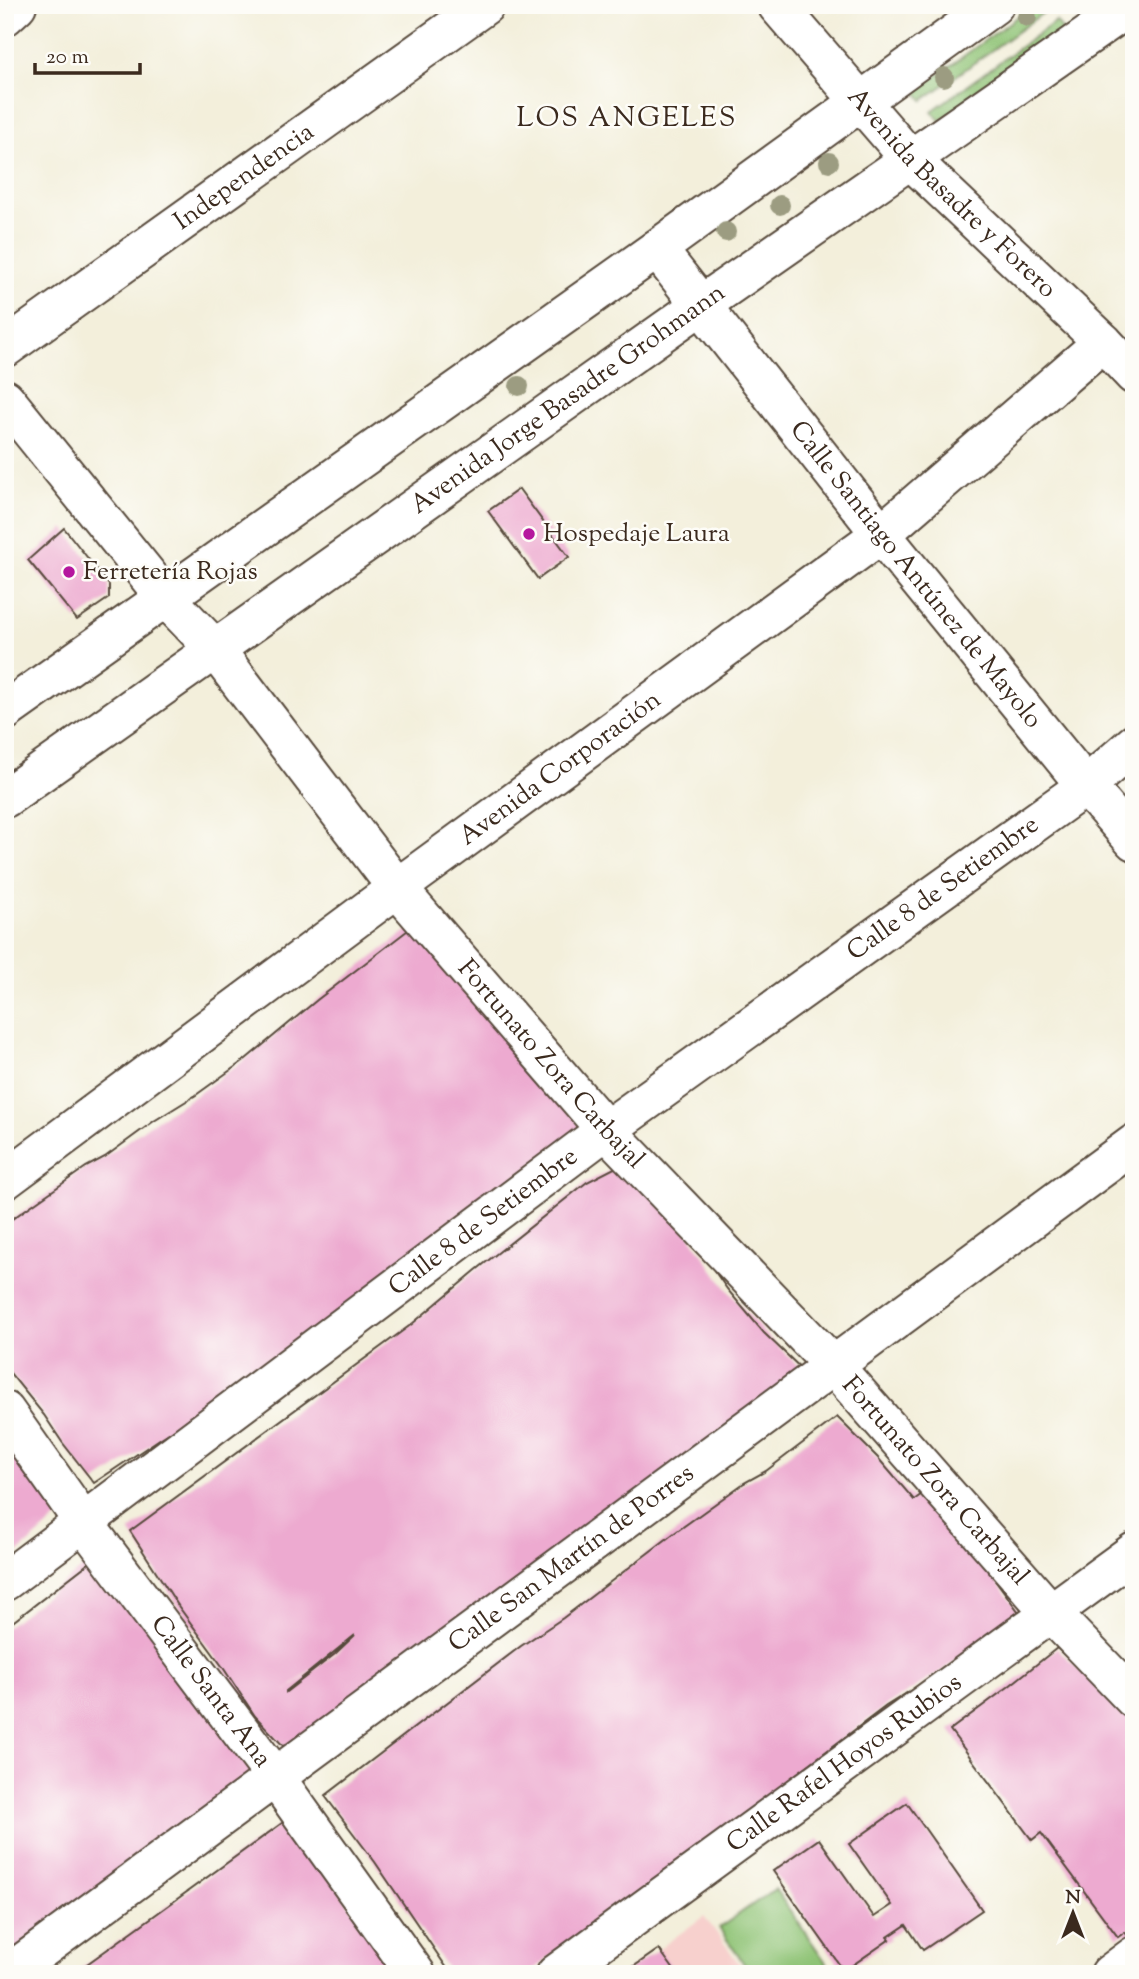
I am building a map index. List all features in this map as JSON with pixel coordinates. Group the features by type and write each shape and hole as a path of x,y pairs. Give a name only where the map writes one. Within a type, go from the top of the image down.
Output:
{"main road":[{"path":"5,16 18,5"},
{"name":"Independencia","path":"5,348 485,5"},
{"name":"Avenida Basadre y Forero","path":"776,5 911,160 1134,375"},
{"path":"5,711 657,249 994,5"},
{"name":"Avenida Jorge Basadre Grohmann","path":"5,798 701,305 1125,13"},
{"name":"Calle Santiago Antúnez de Mayolo","path":"657,249 881,534 1134,841"},
{"name":"Avenida Corporación","path":"5,1180 397,888 881,534 1102,342"},
{"name":"Fortunato Zora Carbajal","path":"5,399 165,597 214,648 397,888 606,1130 833,1365 1051,1613 1134,1699"},
{"name":"Calle 8 de Setiembre","path":"5,1581 606,1130 1086,786 1134,744"},
{"name":"Calle San Martín de Porres","path":"8,1974 1134,1144"},
{"name":"Calle Santa Ana","path":"5,1411 85,1523 275,1777 416,1974"},
{"name":"Calle Rafel Hoyos Rubios","path":"556,1974 1134,1552"},
{"path":"1110,1974 1134,1956"}],"shaded area":[{"path":"704,1916 747,1974 677,1974 659,1949"}],"green space":[{"path":"1033,5 1043,5 1047,10 923,100 916,91"},
{"path":"1056,21 1063,31 940,121 932,111"},
{"path":"775,1889 834,1974 751,1974 719,1928"}],"building":[{"name":"Hospedaje Laura","path":"519,489 569,557 538,579 488,511"},
{"name":"Ferretería Rojas","path":"64,528 109,585 109,598 77,620 28,560"},
{"path":"412,927 585,1131 265,1372 94,1483 5,1367 5,1224 246,1059"},
{"path":"630,1160 686,1230 727,1289 764,1333 809,1376 288,1751 255,1716 130,1531 412,1324 587,1182","holes":["355,1635 335,1654 286,1692"]},
{"path":"837,1417 878,1458 914,1500 922,1494 988,1570 1021,1615 886,1706 791,1778 763,1803 527,1974 451,1974 375,1862 325,1796 521,1646"},
{"path":"5,1432 66,1511 5,1564"},
{"path":"98,1556 258,1777 5,1964 5,1628"},
{"path":"1057,1648 1134,1722 1134,1936 1130,1939 1125,1932 1118,1937 1041,1833 1032,1840 950,1730"},
{"path":"907,1803 982,1910 923,1950 906,1925 844,1971 773,1871 819,1839 874,1917 892,1905 849,1844"},
{"path":"289,1818 397,1974 73,1974 133,1931"},
{"path":"659,1949 677,1974 623,1974"}],"place":[{"name":"Hospedaje Laura","path":"529,534"},
{"name":"Ferretería Rojas","path":"69,572"}],"district":[{"name":"LOS ANGELES","path":"627,119"}]}
